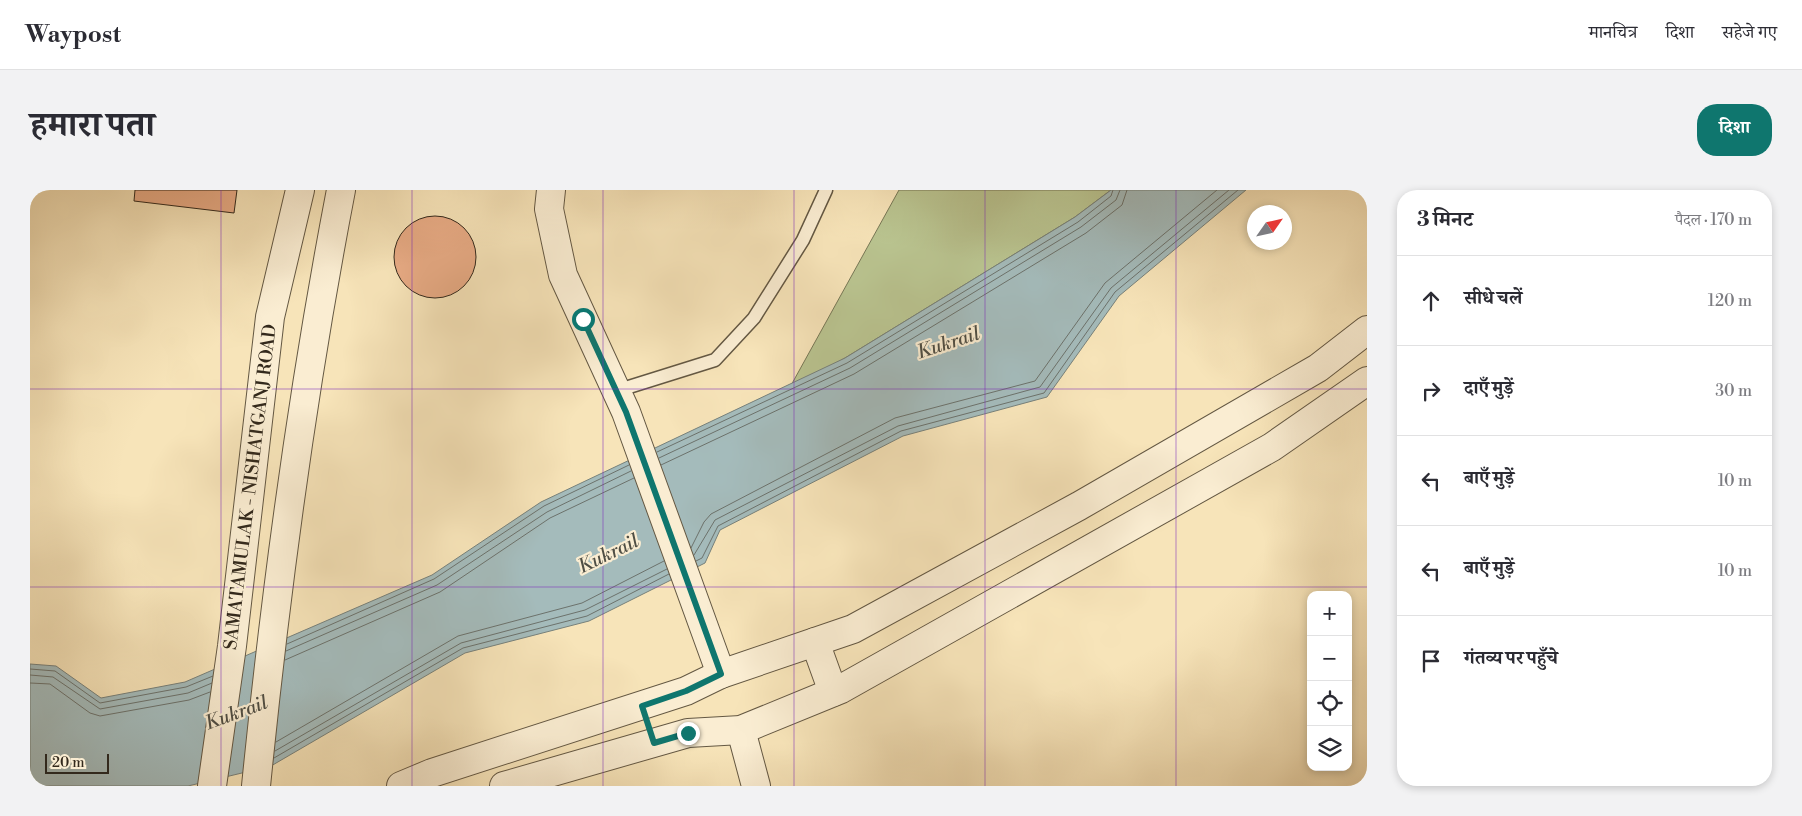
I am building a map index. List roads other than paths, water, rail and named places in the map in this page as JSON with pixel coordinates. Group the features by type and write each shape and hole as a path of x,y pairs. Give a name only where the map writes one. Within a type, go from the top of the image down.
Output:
{"street":[{"name":"SAMATAMULAK - NISHATGANJ ROAD","path":"212,786 232,646 270,317 300,190"},
{"path":"256,786 270,655 318,309 341,190"},
{"path":"551,190 549,209 562,275 621,401 718,666"},
{"path":"401,786 432,773 686,691 718,666 815,642 853,629 1079,506 1318,368 1367,330"},
{"path":"504,786 688,733 741,730 833,692 1272,447 1367,381"},
{"path":"815,642 833,692"},
{"path":"642,706 654,743"},
{"path":"741,730 756,786"}],"lane":[{"path":"621,401 715,360 754,318 803,240 826,190"}],"water":[{"name":"Kukrail","path":"1111,190 1246,190 1119,296 1047,397 903,436 720,530 705,563 589,621 465,653 271,766 188,786 30,786 30,664 56,666 101,698 185,682 432,575 541,502 845,358 1075,217"}]}
